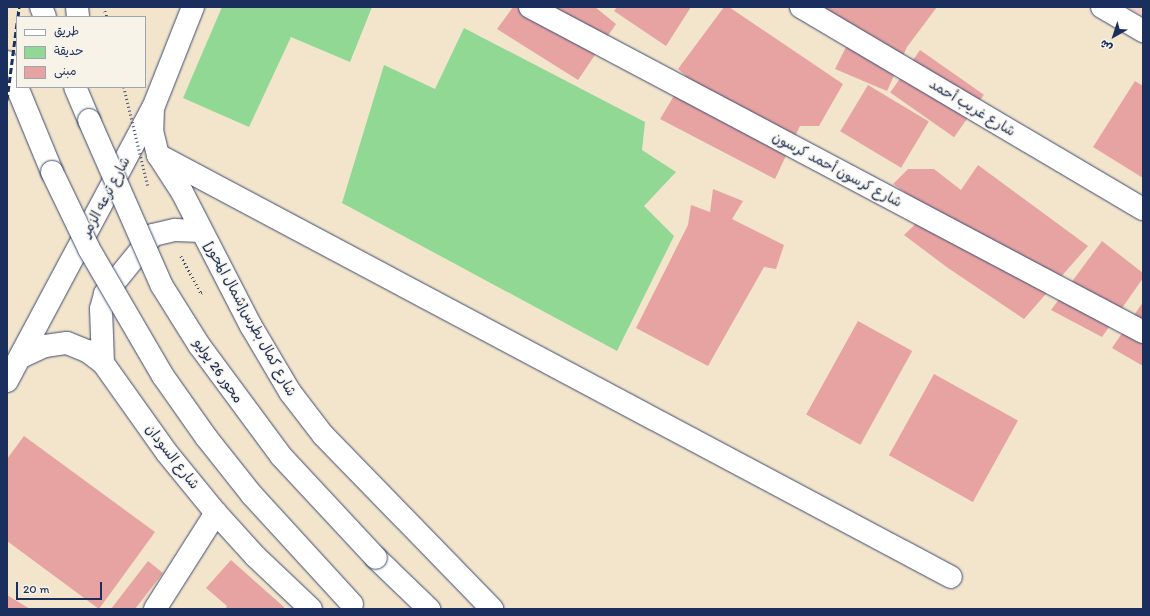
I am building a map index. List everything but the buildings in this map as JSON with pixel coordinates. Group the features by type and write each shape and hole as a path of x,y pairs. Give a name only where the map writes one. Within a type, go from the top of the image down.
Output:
{"main road":[{"name":"شارع ترعه الزمر","path":"7,381 153,108 193,7"},
{"name":"شارع كرسون أحمد كرسون","path":"530,7 1143,332"},
{"name":"شارع غريب أحمد","path":"801,7 1143,209"},
{"path":"1102,7 1143,31"},
{"path":"7,62 16,84"},
{"path":"17,88 52,172 89,249 163,376 206,437 252,495 355,606"},
{"name":"محور 26 يوليو","path":"75,88 131,221 162,286 199,345 281,456 376,558 429,609"},
{"path":"86,88 89,120"},
{"name":"شارع كمال بطرس[شمال المحور]","path":"153,108 152,131 158,155 182,192 201,232 290,392 323,435 492,609"},
{"path":"158,155 951,577"},
{"path":"103,363 101,309 105,294 153,235 175,230 201,232"},
{"name":"شارع السودان","path":"21,356 45,346 67,343 87,351 103,363 167,453 216,514 255,556 311,609"},
{"path":"155,609 216,514"}],"path":[{"path":"124,88 150,192"},
{"path":"194,290 198,296"}],"shaded area":[{"path":"1127,7 1143,7 1143,16"}],"green space":[{"path":"222,7 372,7 350,62 291,37 249,127 183,98"},
{"path":"464,28 645,122 642,150 676,172 644,206 674,236 617,351 342,203 384,65 435,89"}],"railway":[{"path":"18,16 19,7"},
{"path":"7,100 16,31"}]}
